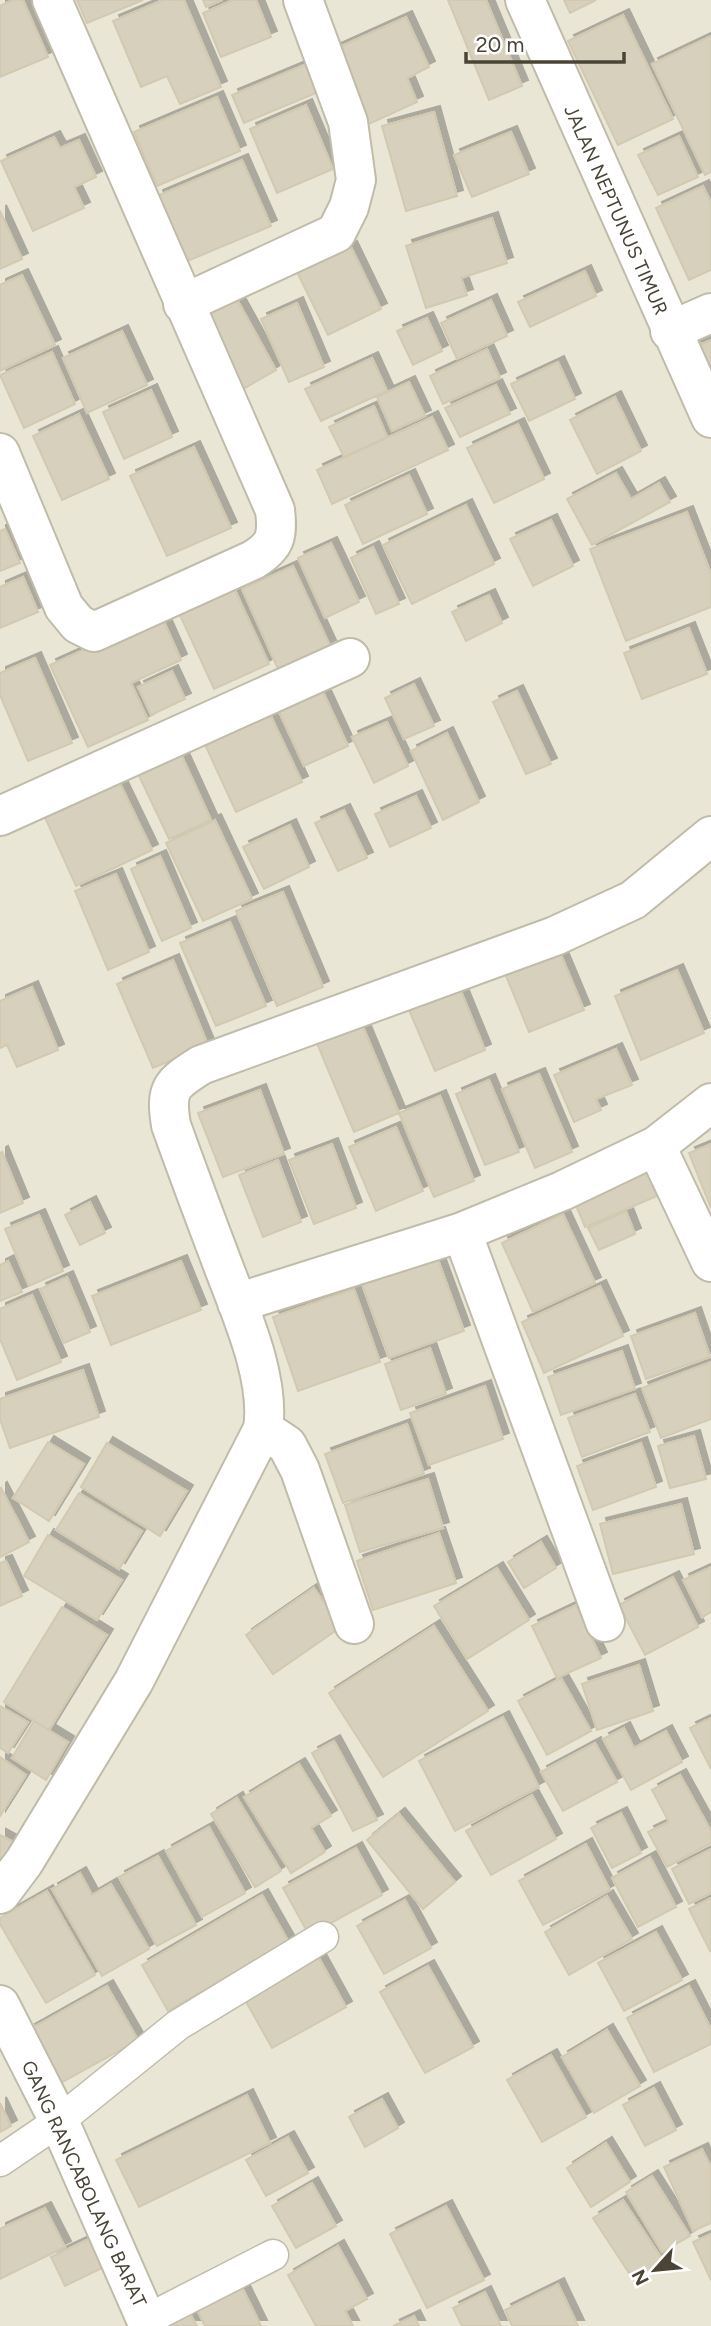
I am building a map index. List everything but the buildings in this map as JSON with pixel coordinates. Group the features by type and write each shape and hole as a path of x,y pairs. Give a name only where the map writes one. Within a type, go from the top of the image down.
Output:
{"street":[{"path":"0,453 64,607 78,624 94,632 127,619 271,549 278,534 275,510 52,0"},
{"path":"183,304 336,233 349,206 356,180 348,122 303,0"},
{"name":"JALAN NEPTUNUS TIMUR","path":"526,0 670,331 711,418"},
{"path":"670,331 711,313"},
{"path":"0,817 350,658"},
{"path":"0,1894 24,1862 134,1681 263,1429 266,1411 263,1387 237,1303 171,1125 167,1101 173,1083 201,1065 566,931 633,900 711,836"},
{"path":"237,1303 462,1232 562,1191 656,1146 711,1103"},
{"path":"656,1146 711,1262"},
{"path":"462,1232 605,1622"},
{"path":"263,1429 287,1445 300,1470 354,1624"},
{"name":"GANG RANCABOLANG BARAT","path":"0,2005 59,2121 147,2323"}],"lane":[{"path":"0,2161 59,2121 178,2025 323,1937"},
{"path":"147,2323 273,2255"}],"shaded area":[{"path":"0,0 711,0 711,2326 0,2326"}]}
